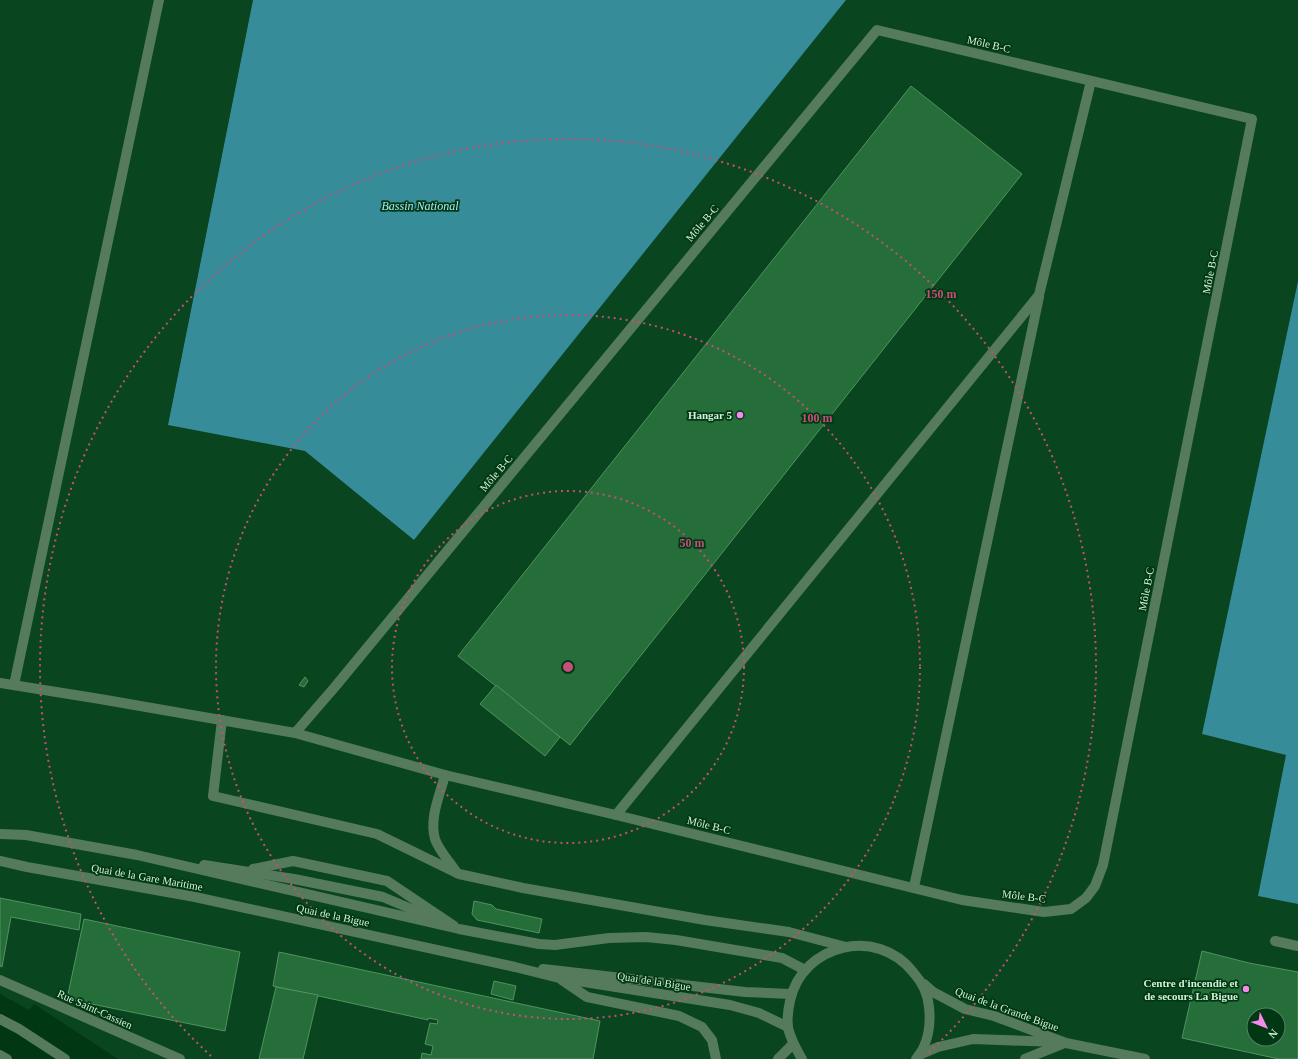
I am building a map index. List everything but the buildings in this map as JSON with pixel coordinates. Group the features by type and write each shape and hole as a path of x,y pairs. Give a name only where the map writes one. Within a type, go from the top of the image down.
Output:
{"street":[{"path":"14,685 159,0"},
{"name":"Môle B-C","path":"877,30 1092,81 1252,119 1103,866 1095,886 1086,898 1071,909 1044,912 962,900 914,887 445,775 294,733 350,670 877,30"},
{"path":"914,887 1039,295 1092,81"},
{"path":"616,815 1039,295"},
{"path":"0,683 100,698 294,733"},
{"path":"222,720 213,796 377,834 459,874 538,891 789,932 846,947"},
{"path":"445,775 433,826 436,840 444,855 459,874"},
{"path":"0,834 26,835 137,855 294,878 383,897 459,929"},
{"path":"137,855 459,929 539,944 555,945 609,938 646,937 676,940 776,957 788,961 805,970"},
{"name":"Quai de la Gare Maritime","path":"0,861 195,897 263,912"},
{"path":"245,871 293,861 387,881 459,929"},
{"name":"Quai de la Gare Maritime","path":"0,868 27,867"},
{"name":"Quai de la Bigue","path":"263,912 515,967 558,978 730,1005 759,1013 788,1027"},
{"path":"1275,941 1298,946"},
{"path":"802,1059 793,1044 788,1027 788,1010 791,994 797,981 805,970 824,955 846,947 868,946 889,952 907,964 921,981 928,999 930,1018 927,1038 918,1057"},
{"name":"Quai de la Bigue","path":"515,967 570,971 745,992 791,994"},
{"path":"558,978 587,997 679,1016 702,1027 712,1040 716,1059"},
{"name":"Rue Saint-Cassien","path":"0,980 180,1059"},
{"name":"Quai de la Grande Bigue","path":"921,981 933,992 965,1008 994,1016 1066,1043"},
{"path":"0,1019 19,1029 65,1059"},
{"name":"Quai de la Grande Bigue","path":"918,1057 938,1048 973,1039 1066,1043 1145,1059"},
{"path":"1025,1059 1066,1043"},
{"path":"778,1059 793,1044"}],"shaded area":[{"path":"0,0 253,0 168,424 305,451 414,540 846,0 1298,0 1298,281 1202,734 1287,755 1258,896 1298,904 1298,1059 118,1059 34,1004 29,1010 0,994"}],"water":[{"name":"Bassin National","path":"253,0 846,0 414,540 305,451 168,425"},
{"path":"1298,281 1298,904 1258,896 1286,755 1202,734"}],"place":[{"name":"Hangar 5","path":"740,415"},
{"name":"Centre d'incendie et de secours La Bigue","path":"1246,989"}]}
